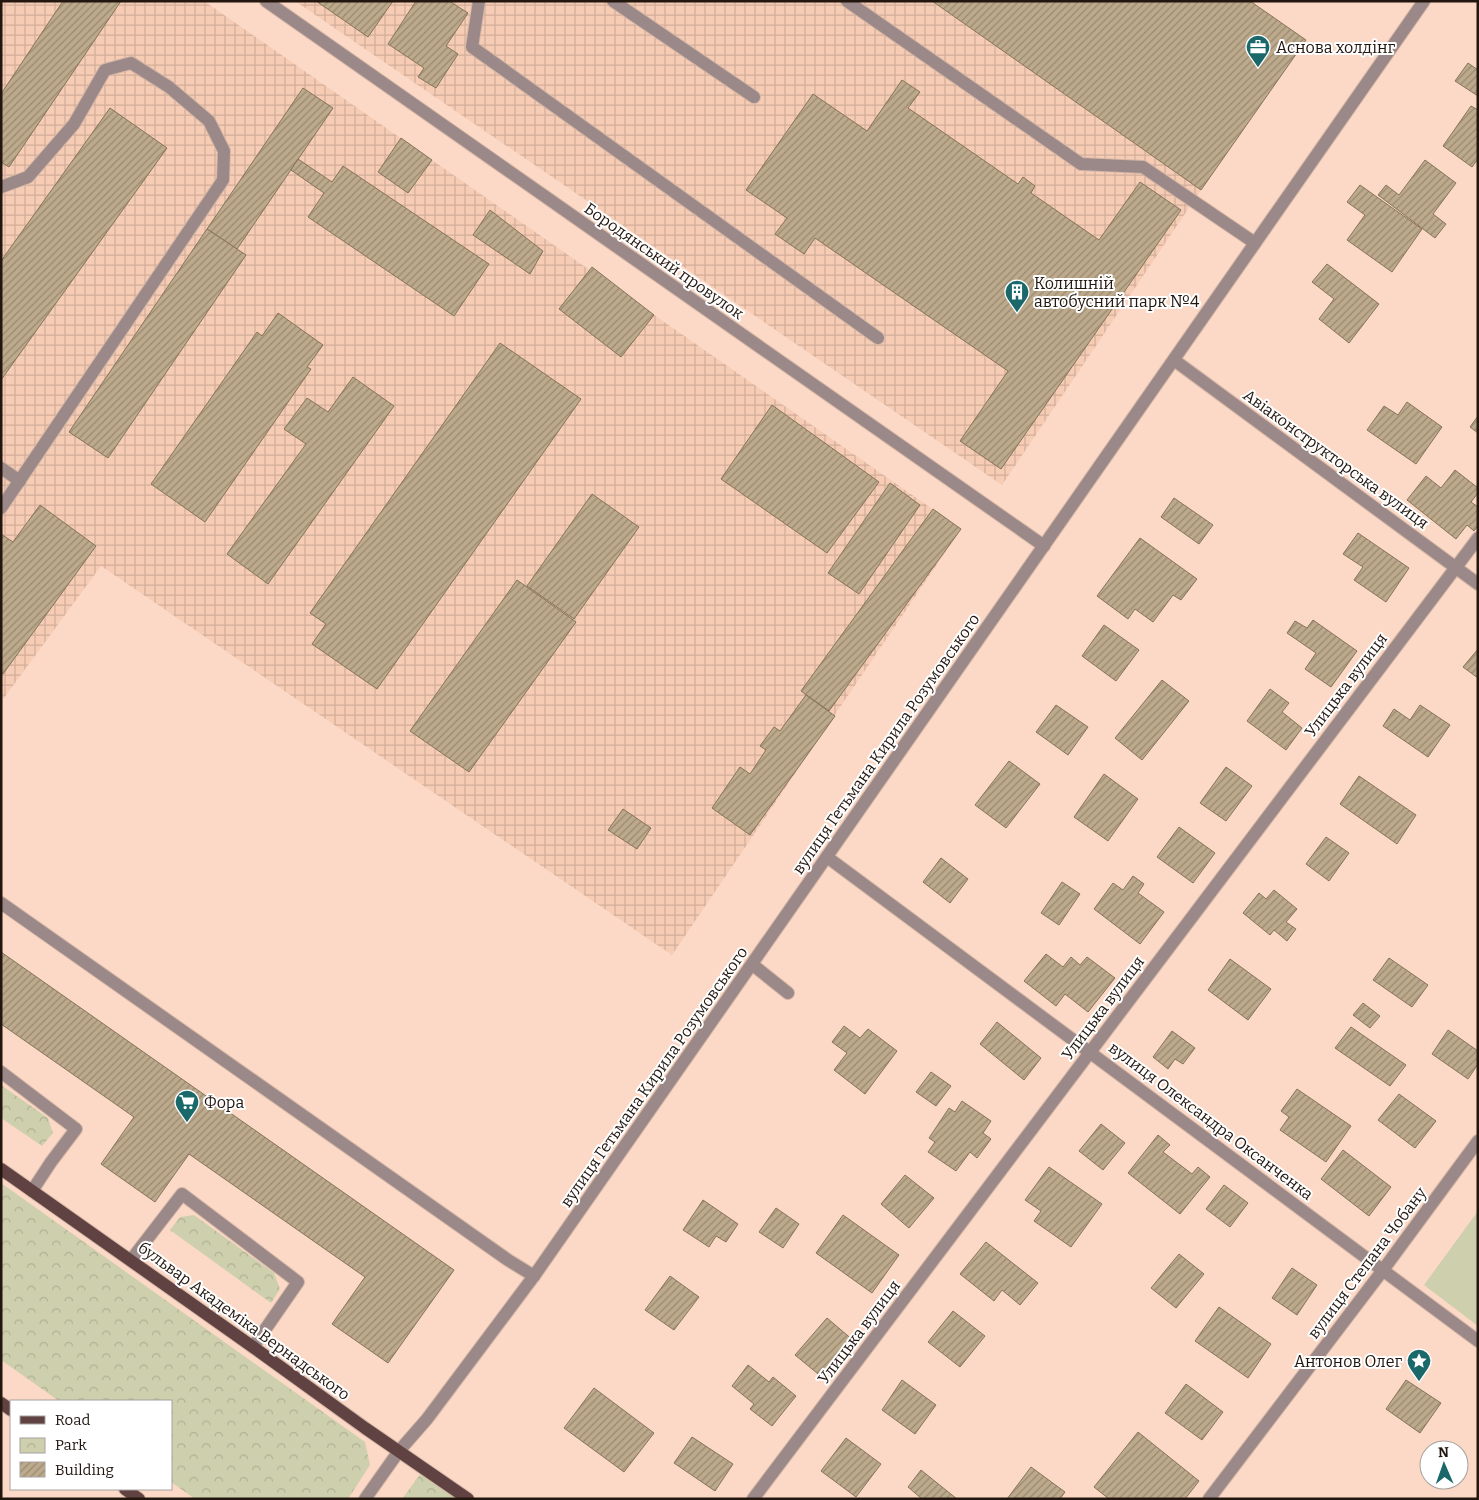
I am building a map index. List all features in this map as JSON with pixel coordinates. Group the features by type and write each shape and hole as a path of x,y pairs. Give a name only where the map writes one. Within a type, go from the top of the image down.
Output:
{"main road":[{"name":"бульвар Академіка Вернадського","path":"1,1169 468,1499"},
{"path":"126,1490 139,1499"}],"street":[{"name":"Бородянський провулок","path":"266,1 1044,546"},
{"path":"479,1 472,47 878,338"},
{"path":"613,1 754,97"},
{"path":"847,1 1082,164 1143,167 1255,243"},
{"name":"вулиця Гетьмана Кирила Розумовського","path":"365,1499 399,1451 427,1418 534,1276 753,965 1424,1"},
{"path":"1,186 28,178 74,124 105,70 131,62 169,87 209,121 224,151 223,180 1,508"},
{"name":"Авіаконструкторська вулиця","path":"1174,360 1478,584"},
{"path":"1,468 20,480"},
{"name":"Улицька вулиця","path":"753,1499 1478,538"},
{"name":"вулиця Олександра Оксанченка","path":"827,857 1478,1341"},
{"path":"1,902 508,1260 534,1276"},
{"path":"753,965 788,993"},
{"path":"1,1072 76,1129 32,1191"},
{"name":"вулиця Степана Чобану","path":"1209,1499 1383,1270 1478,1141"},
{"path":"131,1260 182,1194 298,1282 253,1346"}],"shaded area":[{"path":"1,1 204,1 961,529 672,955 101,566 1,702"},
{"path":"295,1 931,1 1201,190 1002,485"}],"green space":[{"path":"1,1085 48,1118 53,1133 42,1146 1,1118"},
{"path":"1,1183 365,1442 370,1465 348,1499 195,1499 172,1483 172,1400 58,1400 1,1360"},
{"path":"1478,1211 1478,1326 1424,1285"},
{"path":"194,1215 274,1273 280,1289 271,1303 170,1230 180,1217"},
{"path":"421,1473 459,1499 402,1499"}],"building":[{"path":"63,1 121,1 9,167 1,162 1,94"},
{"path":"316,1 393,1 368,37"},
{"path":"416,1 449,1 468,13 446,46 458,54 436,88 418,77 424,68 388,44"},
{"path":"932,1 1250,1 1306,40 1201,190"},
{"path":"1468,63 1478,70 1478,96 1455,81"},
{"name":"Колишній автобусний парк №4","path":"902,80 920,92 908,108 1018,184 1023,177 1035,186 1031,193 1099,240 1140,182 1181,210 1001,469 960,441 1008,371 815,238 804,254 775,234 787,218 746,190 813,94 867,131"},
{"path":"303,88 333,108 237,249 207,229"},
{"path":"1471,106 1478,110 1478,159 1472,167 1443,146"},
{"path":"110,108 167,148 1,380 1,261"},
{"path":"401,138 432,160 408,193 378,172"},
{"path":"298,159 332,182 343,166 489,264 454,316 308,217 324,193 291,170"},
{"path":"1425,160 1456,183 1433,214 1446,224 1435,238 1378,195 1386,185 1399,195"},
{"path":"1360,185 1422,229 1392,272 1347,240 1365,215 1347,202"},
{"path":"490,210 543,251 530,274 473,235"},
{"path":"207,229 246,255 108,458 69,432"},
{"path":"1327,264 1379,304 1349,343 1319,319 1334,299 1312,282"},
{"path":"592,267 654,315 621,357 559,309"},
{"path":"278,313 323,345 307,367 311,369 205,522 151,484 257,332 262,336"},
{"path":"500,343 581,399 377,689 312,644 326,624 310,613"},
{"path":"353,377 394,406 268,584 227,554 306,444 284,429 307,398 328,412"},
{"path":"1407,402 1442,427 1416,464 1367,430 1384,406 1398,415"},
{"path":"772,405 879,482 827,553 721,479"},
{"path":"1478,416 1478,433 1470,427"},
{"path":"1455,470 1478,488 1478,493 1471,502 1478,507 1478,526 1474,531 1467,525 1456,539 1407,500 1426,476 1441,488"},
{"path":"890,483 920,505 859,594 828,573"},
{"path":"592,494 639,527 574,619 527,586"},
{"path":"1174,498 1213,525 1199,544 1161,517"},
{"path":"40,505 96,546 3,674 1,672 1,534 13,542"},
{"path":"933,509 961,529 829,711 801,691"},
{"path":"1358,533 1409,568 1386,602 1354,580 1363,567 1343,554"},
{"path":"1140,538 1197,579 1181,600 1173,595 1153,622 1135,609 1128,619 1097,596"},
{"path":"517,580 576,622 469,772 410,731"},
{"path":"1313,620 1357,651 1331,687 1305,669 1316,653 1287,633 1295,621 1307,628"},
{"path":"1104,625 1139,650 1116,681 1082,656"},
{"path":"1478,649 1478,678 1463,667"},
{"path":"1162,680 1189,701 1142,760 1115,738"},
{"path":"1270,689 1289,703 1282,712 1302,728 1286,750 1247,721"},
{"path":"806,695 835,716 750,835 712,808 740,767 750,774 766,750 760,746 774,727 780,731"},
{"path":"1056,705 1088,727 1068,755 1036,732"},
{"path":"1420,705 1450,725 1428,757 1383,726 1394,709 1410,720"},
{"path":"1009,761 1040,784 1006,828 975,805"},
{"path":"1226,767 1252,786 1226,821 1200,803"},
{"path":"1104,774 1138,799 1108,841 1074,817"},
{"path":"1359,776 1416,815 1397,844 1340,804"},
{"path":"623,809 651,828 637,849 608,830"},
{"path":"1179,827 1215,853 1193,883 1157,857"},
{"path":"1326,837 1349,853 1329,881 1306,864"},
{"path":"941,858 968,879 950,903 923,882"},
{"path":"1133,876 1144,884 1138,893 1164,912 1140,944 1094,909 1113,883 1123,890"},
{"path":"1062,882 1080,894 1059,925 1041,913"},
{"path":"1274,890 1297,909 1286,922 1296,929 1287,941 1274,930 1270,935 1243,913 1259,893 1266,899"},
{"path":"1,952 454,1270 388,1363 332,1324 365,1277 189,1154 155,1202 101,1164 134,1117 1,1024"},
{"path":"1046,954 1063,967 1071,957 1080,965 1087,957 1115,978 1088,1012 1065,994 1056,1006 1024,981"},
{"path":"1389,958 1428,985 1412,1007 1373,980"},
{"path":"1230,959 1271,989 1248,1020 1208,990"},
{"path":"1363,1003 1380,1016 1370,1028 1353,1015"},
{"path":"997,1022 1041,1058 1024,1080 980,1044"},
{"path":"844,1026 860,1038 868,1029 897,1051 865,1094 834,1070 847,1053 832,1042"},
{"path":"1351,1027 1406,1065 1390,1086 1335,1048"},
{"path":"1448,1030 1478,1051 1478,1064 1468,1079 1432,1054"},
{"path":"1172,1031 1195,1048 1183,1064 1175,1059 1168,1069 1153,1057"},
{"path":"931,1072 951,1086 936,1106 916,1092"},
{"path":"1297,1089 1351,1126 1326,1162 1280,1130 1289,1117 1281,1111"},
{"path":"1399,1094 1436,1121 1415,1148 1378,1120"},
{"path":"962,1101 991,1121 983,1133 991,1139 977,1158 970,1152 956,1171 928,1152 935,1142 929,1138 949,1108 955,1112"},
{"path":"1101,1124 1125,1143 1103,1170 1079,1151"},
{"path":"1158,1135 1170,1145 1163,1152 1192,1174 1198,1167 1210,1177 1180,1214 1128,1173"},
{"path":"1343,1150 1391,1187 1369,1216 1321,1179"},
{"path":"1049,1167 1102,1204 1071,1247 1034,1221 1041,1211 1025,1200"},
{"path":"905,1175 934,1198 909,1228 881,1204"},
{"path":"1224,1185 1248,1203 1230,1227 1206,1209"},
{"path":"703,1200 738,1224 726,1242 716,1236 709,1247 683,1230"},
{"path":"776,1208 799,1224 783,1248 759,1232"},
{"path":"843,1215 899,1255 872,1293 816,1253"},
{"path":"986,1242 1038,1283 1020,1305 1002,1290 994,1301 960,1274"},
{"path":"1179,1254 1204,1274 1176,1308 1151,1288"},
{"path":"1292,1268 1317,1285 1297,1315 1272,1298"},
{"path":"670,1276 699,1297 674,1330 645,1310"},
{"path":"1219,1307 1271,1344 1248,1378 1195,1341"},
{"path":"953,1311 985,1336 960,1367 928,1342"},
{"path":"827,1318 854,1341 823,1378 795,1355"},
{"path":"748,1365 769,1382 773,1377 796,1396 772,1426 750,1409 754,1404 732,1386"},
{"path":"902,1380 936,1405 915,1434 882,1410"},
{"path":"1406,1380 1441,1403 1420,1433 1386,1409"},
{"path":"1186,1384 1223,1412 1202,1440 1165,1413"},
{"path":"594,1388 654,1433 624,1472 564,1428"},
{"path":"1138,1432 1199,1481 1185,1499 1109,1499 1094,1487"},
{"path":"692,1437 733,1464 715,1491 674,1463"},
{"path":"846,1438 881,1464 856,1497 821,1471"},
{"path":"1031,1467 1065,1492 1060,1499 1007,1499"},
{"path":"921,1470 957,1499 922,1499 908,1487"}],"place":[{"name":"Аснова холдінг","path":"1258,68"},
{"name":"Колишній автобусний парк №4","path":"1017,313"},
{"name":"Фора","path":"187,1123"},
{"name":"Антонов Олег","path":"1419,1382"}]}
